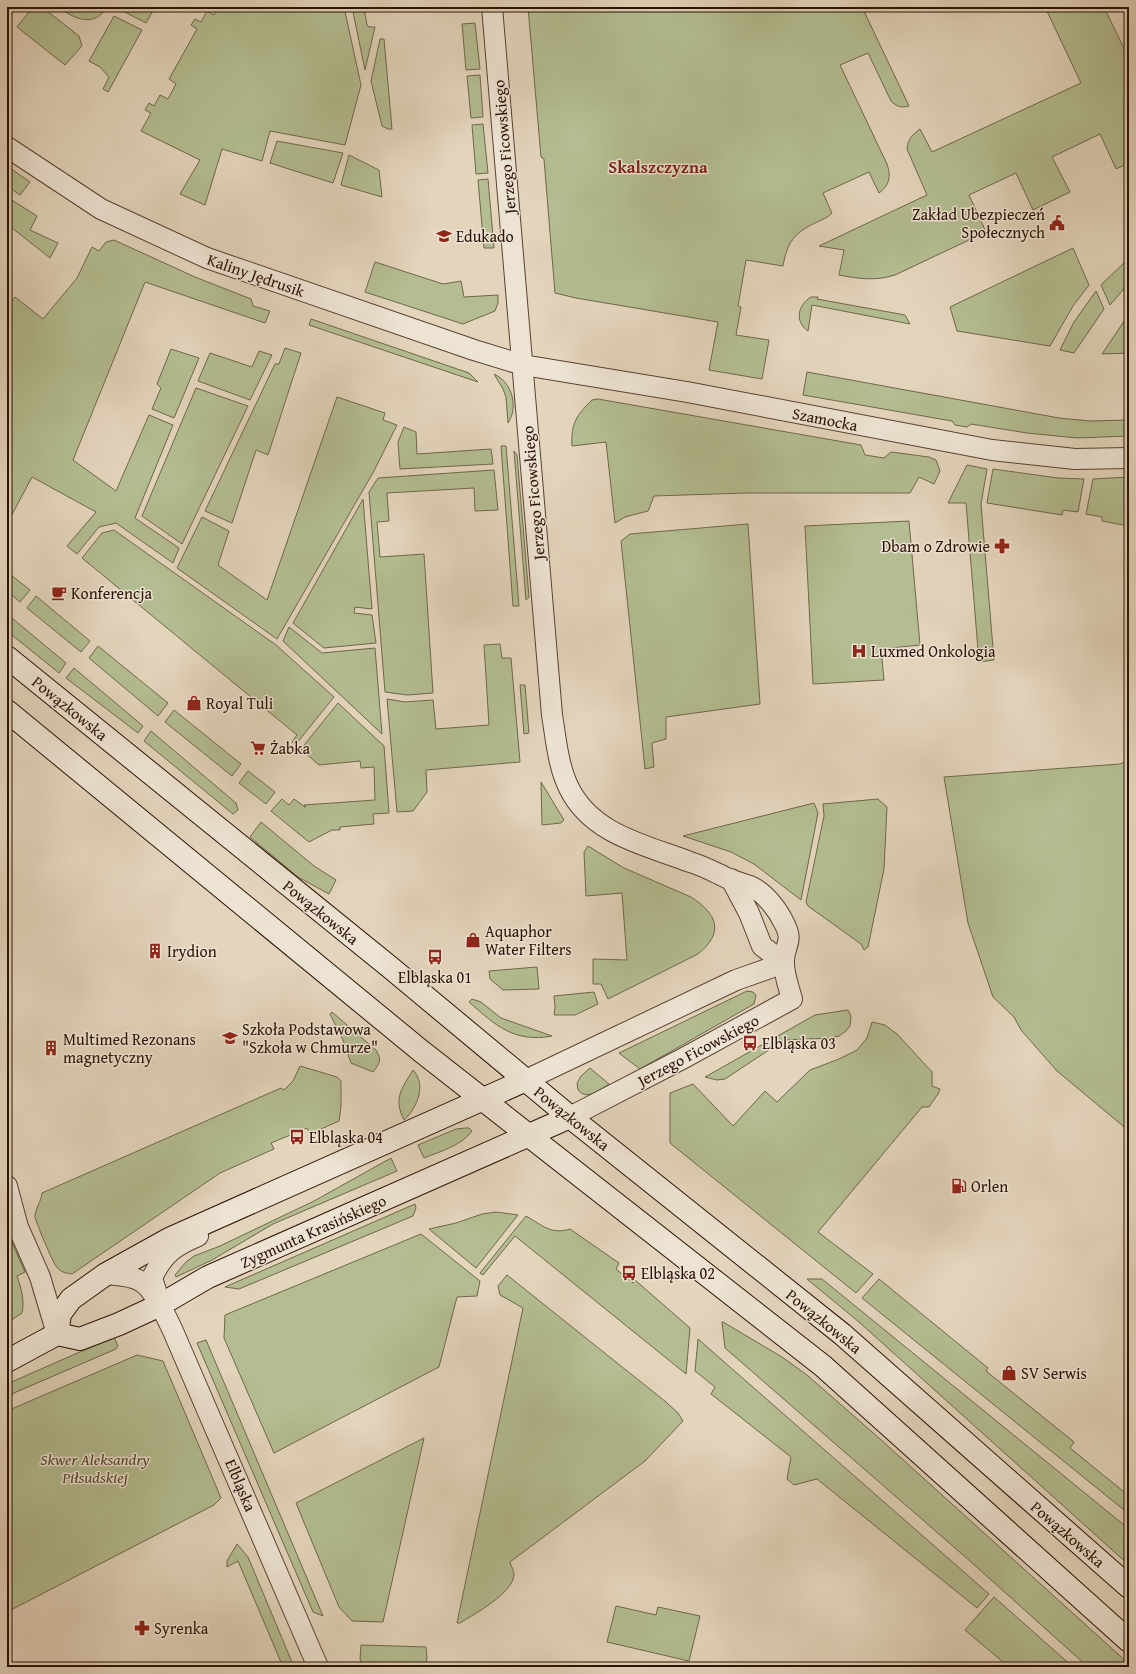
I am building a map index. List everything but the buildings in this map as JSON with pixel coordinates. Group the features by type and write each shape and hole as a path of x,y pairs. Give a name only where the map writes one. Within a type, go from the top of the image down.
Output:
{"main road":[{"name":"Powązkowska","path":"7,656 570,1117 842,1334 1129,1587"},
{"path":"7,711 481,1099 670,1245 823,1366 1129,1641"},
{"path":"7,1362 57,1334 60,1314 72,1299 106,1274 169,1239 526,1080"},
{"name":"Zygmunta Krasińskiego","path":"57,1334 80,1339 119,1324 160,1305 208,1277 570,1117"}],"street":[{"name":"Jerzego Ficowskiego","path":"492,7 552,715 560,765 569,788 576,800 590,816 604,828 623,838 692,862 753,887 765,895 784,922 790,938 784,963 792,999 688,1056 570,1117"},
{"name":"Kaliny Jędrusik","path":"7,147 101,208 207,258 480,352 523,365"},
{"name":"Szamocka","path":"523,365 687,392 992,450 1075,459 1129,458"},
{"path":"731,879 749,913 762,946 784,963"},
{"path":"526,1080 736,980 784,963"},
{"path":"7,1186 18,1227 40,1277 57,1334"},
{"path":"160,1305 152,1278 165,1255 184,1242 209,1232 243,1207"},
{"path":"106,1274 130,1277 142,1282 160,1305"},
{"name":"Elbląska","path":"160,1305 183,1353 318,1667"}],"green space":[{"path":"33,7 42,7 79,36 82,46 65,65 17,27"},
{"path":"59,7 107,7 102,14 96,18 84,19 77,18"},
{"path":"125,7 155,7 146,23 123,11"},
{"path":"218,7 344,7 361,85 345,145 270,131 262,161 222,149 205,205 180,194 200,160 141,131 151,113 145,110 149,103 154,106 160,95 168,99 176,84 169,79 197,29 191,25 195,19 201,22 207,11 214,15"},
{"path":"352,7 364,7 367,25 369,27 375,27 365,70"},
{"path":"528,7 862,7 909,106 904,107 895,105 891,101 868,53 840,65 887,164 889,180 883,190 879,193 869,172 823,193 832,213 797,235 789,245 783,266 746,260 738,306 741,307 736,335 769,340 762,379 709,370 718,322 576,298 555,293 544,159 541,157"},
{"path":"1045,7 1104,7 1129,59 1129,163 1116,169 1100,134 1052,157 1070,192 1033,210 1016,173 969,195 986,232 895,275 867,279 839,275 844,250 819,246 927,195 907,149 909,140 917,131 920,129 932,152 1081,83"},
{"path":"114,16 142,30 108,92 103,89 109,77 100,67 89,61"},
{"path":"475,23 480,69 466,70 462,24"},
{"path":"380,39 384,39 392,129 382,126 371,81"},
{"path":"480,75 483,117 471,118 467,76"},
{"path":"483,124 488,173 476,174 472,125"},
{"path":"277,141 343,153 333,183 270,163"},
{"path":"349,155 379,170 382,197 341,185"},
{"path":"7,166 30,182 20,195 7,186"},
{"path":"488,179 494,248 484,248 478,180"},
{"path":"7,197 37,216 30,230 58,243 50,258 7,224"},
{"path":"114,240 195,277 251,299 253,306 270,311 265,323 145,282 73,460 116,491 149,415 173,425 135,518 179,548 173,563 116,523 99,527 77,554 67,546 96,512 32,477 7,524 7,307 15,297 43,319 77,278 92,247 99,251 106,242"},
{"path":"1073,248 1089,285 1073,306 1050,346 957,331 950,307"},
{"path":"1129,258 1129,283 1110,305 1101,285"},
{"path":"375,262 443,284 461,281 464,297 498,295 498,303 495,311 463,324 365,292"},
{"path":"1096,291 1104,309 1074,353 1060,350 1074,322"},
{"path":"811,297 818,297 817,299 905,315 910,324 812,305 808,331 801,323 799,313 803,304"},
{"path":"1129,314 1129,353 1102,354"},
{"path":"311,319 469,373 478,382 309,325"},
{"path":"285,348 301,353 268,455 256,450 232,523 205,511 275,364 279,364"},
{"path":"171,349 199,358 174,418 152,409 161,388 157,384"},
{"path":"259,351 272,355 250,400 198,381 210,353 252,367"},
{"path":"807,372 1059,418 1090,421 1129,420 1129,436 1077,438 1027,433 971,424 967,427 955,425 952,421 803,395"},
{"path":"494,374 505,383 512,396 513,410 508,423 506,397"},
{"path":"196,388 248,406 182,544 142,516"},
{"path":"337,397 385,413 383,420 397,425 374,471 277,639 177,568 202,517 229,531 218,565 267,600"},
{"path":"598,399 861,445 865,455 884,458 891,452 929,457 936,460 940,471 934,484 919,477 910,493 745,493 654,496 648,511 625,517 615,523 606,442 572,446 572,431 578,416 592,400"},
{"path":"404,427 416,432 417,454 491,449 493,464 400,469 398,442"},
{"path":"501,446 506,446 519,606 513,606"},
{"path":"514,451 517,455 529,597 526,600"},
{"path":"967,465 987,469 981,504 994,660 979,662 966,503 948,503"},
{"path":"993,469 1058,478 1084,479 1078,512 1063,510 1062,515 987,503"},
{"path":"494,470 498,510 475,511 474,488 387,493 389,521 377,522 380,557 424,554 433,693 407,695 385,692 369,492 378,478"},
{"path":"1129,477 1129,526 1102,521 1102,517 1086,514 1093,479"},
{"path":"363,499 372,609 355,607 354,613 372,615 376,643 324,648 293,623"},
{"path":"909,521 920,645 881,649 884,680 813,684 805,526"},
{"path":"748,524 760,704 666,717 666,739 652,743 654,767 645,769 621,541 630,534"},
{"path":"114,530 276,645 334,697 296,744 292,742 297,735 82,558 102,533"},
{"path":"7,572 30,590 20,602 7,591"},
{"path":"36,596 90,641 81,652 27,608"},
{"path":"7,614 66,663 59,673 7,631"},
{"path":"289,627 322,653 375,648 382,734 283,641"},
{"path":"500,644 502,658 511,658 520,762 426,770 427,792 413,811 397,812 387,699 405,702 433,700 436,729 489,725 484,645"},
{"path":"98,646 168,703 158,716 89,658"},
{"path":"74,668 143,726 138,733 66,678"},
{"path":"520,685 525,685 529,733 524,734"},
{"path":"338,703 384,746 389,813 373,814 374,824 340,827 340,830 332,830 309,842 271,811 282,799 289,805 294,799 305,807 304,805 375,800 374,767 361,768 360,761 319,765 301,749"},
{"path":"174,710 241,764 232,776 165,722"},
{"path":"151,731 236,803 238,810 233,814 144,741"},
{"path":"1129,760 1129,1131 1057,1071 1021,1030 1014,1017 993,997 968,923 944,777 1120,764"},
{"path":"248,771 275,792 266,804 239,783"},
{"path":"541,782 564,820 561,823 542,825"},
{"path":"878,799 887,807 884,869 868,947 864,950 861,944 808,906 806,902 824,816 823,804"},
{"path":"814,803 818,813 801,900 754,864 731,852 683,836"},
{"path":"261,822 314,866 336,880 329,894 298,877 250,837"},
{"path":"588,846 624,868 691,897 700,903 712,917 714,924 715,931 707,946 698,954 608,999 601,984 593,984 593,959 627,960 622,893 586,896 584,852"},
{"path":"537,967 539,989 503,990 490,979 489,971"},
{"path":"747,991 753,992 756,995 754,1004 640,1069 619,1053"},
{"path":"594,992 598,1004 575,1015 554,1015 554,996"},
{"path":"472,999 481,1002 501,1018 552,1036 527,1037 506,1030 497,1025 469,1002"},
{"path":"848,1010 851,1016 850,1026 839,1036 831,1038 784,1040 725,1079 717,1080 705,1077 815,1015"},
{"path":"332,1012 376,1050 380,1059 373,1072 351,1063 343,1040 330,1014"},
{"path":"872,1022 885,1025 897,1034 932,1072 932,1086 940,1089 929,1107 922,1107 818,1232 873,1274 856,1293 670,1143 670,1093 693,1084 733,1126 765,1091 777,1102 810,1070 839,1059 857,1050 867,1038"},
{"path":"300,1066 337,1077 341,1081 341,1107 339,1121 310,1134 307,1128 271,1143 274,1149 220,1173 72,1274 59,1270 48,1250 35,1217 42,1193 281,1088 284,1090 293,1081"},
{"path":"590,1068 609,1084 594,1093 585,1095 578,1090 577,1083 581,1076"},
{"path":"413,1070 419,1082 419,1096 413,1109 404,1120 399,1105 399,1099 402,1088"},
{"path":"469,1128 472,1131 462,1141 450,1148 424,1158 418,1145 456,1129"},
{"path":"391,1158 397,1171 273,1224 212,1260 176,1277 175,1275 186,1262 194,1256 220,1246 314,1201"},
{"path":"415,1204 416,1208 413,1216 239,1289 225,1287"},
{"path":"496,1212 518,1215 476,1268 429,1229 456,1223 482,1214"},
{"path":"526,1216 542,1226 552,1230 563,1231 570,1229 619,1263 616,1269 633,1283 635,1280 690,1328 686,1374 515,1236 483,1275 480,1273"},
{"path":"7,1231 25,1272 17,1276 23,1299 22,1313 7,1323"},
{"path":"421,1234 480,1281 477,1296 457,1297 439,1367 274,1453 224,1338 225,1315"},
{"path":"507,1275 666,1402 678,1413 683,1421 645,1461 510,1562 514,1574 508,1588 483,1609 460,1623 457,1623 523,1308 500,1295 498,1286"},
{"path":"807,1279 822,1279 1129,1529 1129,1565 859,1322"},
{"path":"879,1279 988,1368 986,1371 1074,1442 1070,1448 1129,1496 1129,1514 862,1298"},
{"path":"723,1322 782,1357 807,1375 879,1438 1129,1664 1129,1667 1088,1667 970,1561 725,1348"},
{"path":"114,1337 118,1346 116,1349 7,1396 7,1384"},
{"path":"698,1339 989,1594 977,1608 817,1479 794,1485 787,1479 791,1457 711,1394 715,1387 695,1371"},
{"path":"206,1340 323,1616 313,1612 197,1343"},
{"name":"Skwer Aleksandry Piłsudskiej","path":"137,1355 163,1361 221,1498 214,1505 7,1612 7,1411"},
{"path":"424,1438 383,1622 352,1621 339,1607 296,1503"},
{"path":"237,1544 248,1557 294,1667 283,1667 238,1561 227,1567 227,1561"},
{"path":"994,1597 1073,1667 1009,1667 965,1630"},
{"path":"616,1606 656,1615 658,1607 700,1616 689,1661 607,1642"},
{"path":"361,1645 426,1647 427,1658 425,1667 363,1667 360,1659"}],"place":[{"name":"Zakład Ubezpieczeń Społecznych","path":"1057,223"},
{"name":"Edukado","path":"444,236"},
{"name":"Dbam o Zdrowie","path":"1002,546"},
{"name":"Konferencja","path":"59,593"},
{"name":"Luxmed Onkologia","path":"859,651"},
{"name":"Royal Tuli","path":"194,703"},
{"name":"Żabka","path":"258,748"},
{"name":"Aquaphor Water Filters","path":"473,940"},
{"name":"Irydion","path":"155,951"},
{"name":"Elbląska 01","path":"435,957"},
{"name":"Szkoła Podstawowa \"Szkoła w Chmurze\"","path":"230,1038"},
{"name":"Elbląska 03","path":"750,1043"},
{"name":"Multimed Rezonans magnetyczny","path":"51,1048"},
{"name":"Elbląska 04","path":"297,1137"},
{"name":"Orlen","path":"959,1186"},
{"name":"Elbląska 02","path":"629,1273"},
{"name":"SV Serwis","path":"1009,1373"},
{"name":"Syrenka","path":"142,1628"}],"district":[{"name":"Skalszczyzna","path":"658,167"}]}
